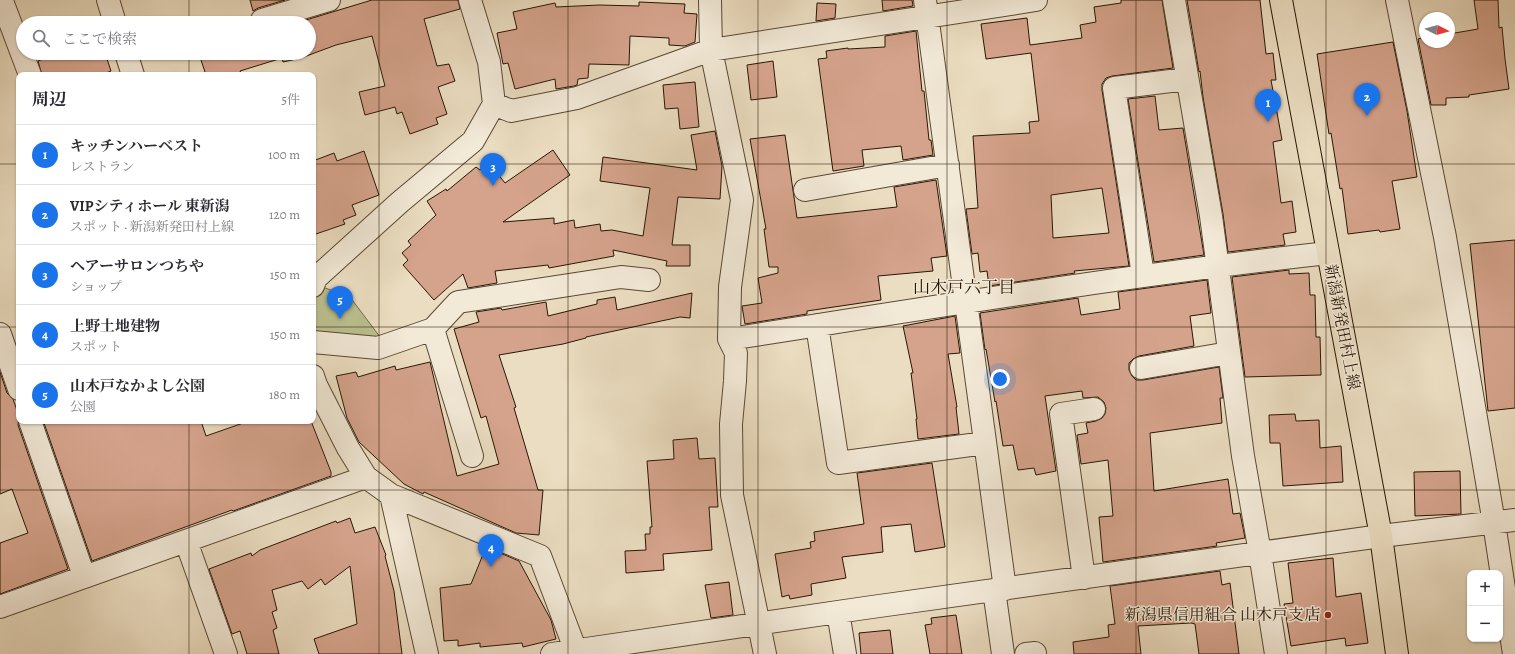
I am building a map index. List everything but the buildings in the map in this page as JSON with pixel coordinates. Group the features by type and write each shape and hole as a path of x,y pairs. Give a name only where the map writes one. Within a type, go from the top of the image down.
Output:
{"main road":[{"name":"新潟新発田村上線","path":"1281,0 1381,536 1397,654"}],"street":[{"path":"108,0 114,16"},
{"path":"276,16 330,0"},
{"path":"316,279 400,202 473,142 494,104 489,62 470,0"},
{"path":"710,0 711,50 742,200 730,287 729,339 736,353 731,424 732,495 765,654"},
{"path":"494,104 511,111 577,98 711,50 926,8 1036,0"},
{"path":"1174,0 1212,216 1243,456 1276,654"},
{"path":"1397,0 1504,522 1514,654"},
{"path":"3,1 16,37"},
{"path":"926,8 985,443 999,590 1003,654"},
{"path":"25,60 29,72"},
{"path":"128,60 132,72"},
{"path":"1143,275 1114,88 1188,79"},
{"path":"805,190 948,165"},
{"path":"729,339 1143,275 1328,253"},
{"path":"316,342 378,348 433,328 458,302 622,277 649,280"},
{"path":"816,325 838,463 985,443"},
{"path":"433,328 472,456"},
{"path":"0,334 16,380"},
{"path":"1141,368 1229,353"},
{"path":"316,385 348,448 366,478 391,495 540,556 576,652"},
{"path":"1084,578 1061,414 1094,409"},
{"path":"31,424 84,576"},
{"path":"0,607 186,540 366,478"},
{"path":"391,495 427,654"},
{"path":"552,654 576,652 838,612 1381,536 1504,522"},
{"path":"186,540 226,654"},
{"path":"838,612 845,654"},
{"path":"1026,654 1035,654"}],"green space":[{"path":"316,285 350,297 386,345 316,342"}],"place":[{"name":"VIPシティホール 東新潟","path":"1367,116"},
{"name":"キッチンハーベスト","path":"1268,122"},
{"name":"ヘアーサロンつちや","path":"493,186"},
{"name":"山木戸なかよし公園","path":"340,319"},
{"name":"上野土地建物","path":"491,567"},
{"name":"新潟県信用組合 山木戸支店","path":"1328,615"}],"district":[{"name":"山木戸六丁目","path":"964,287"}]}
